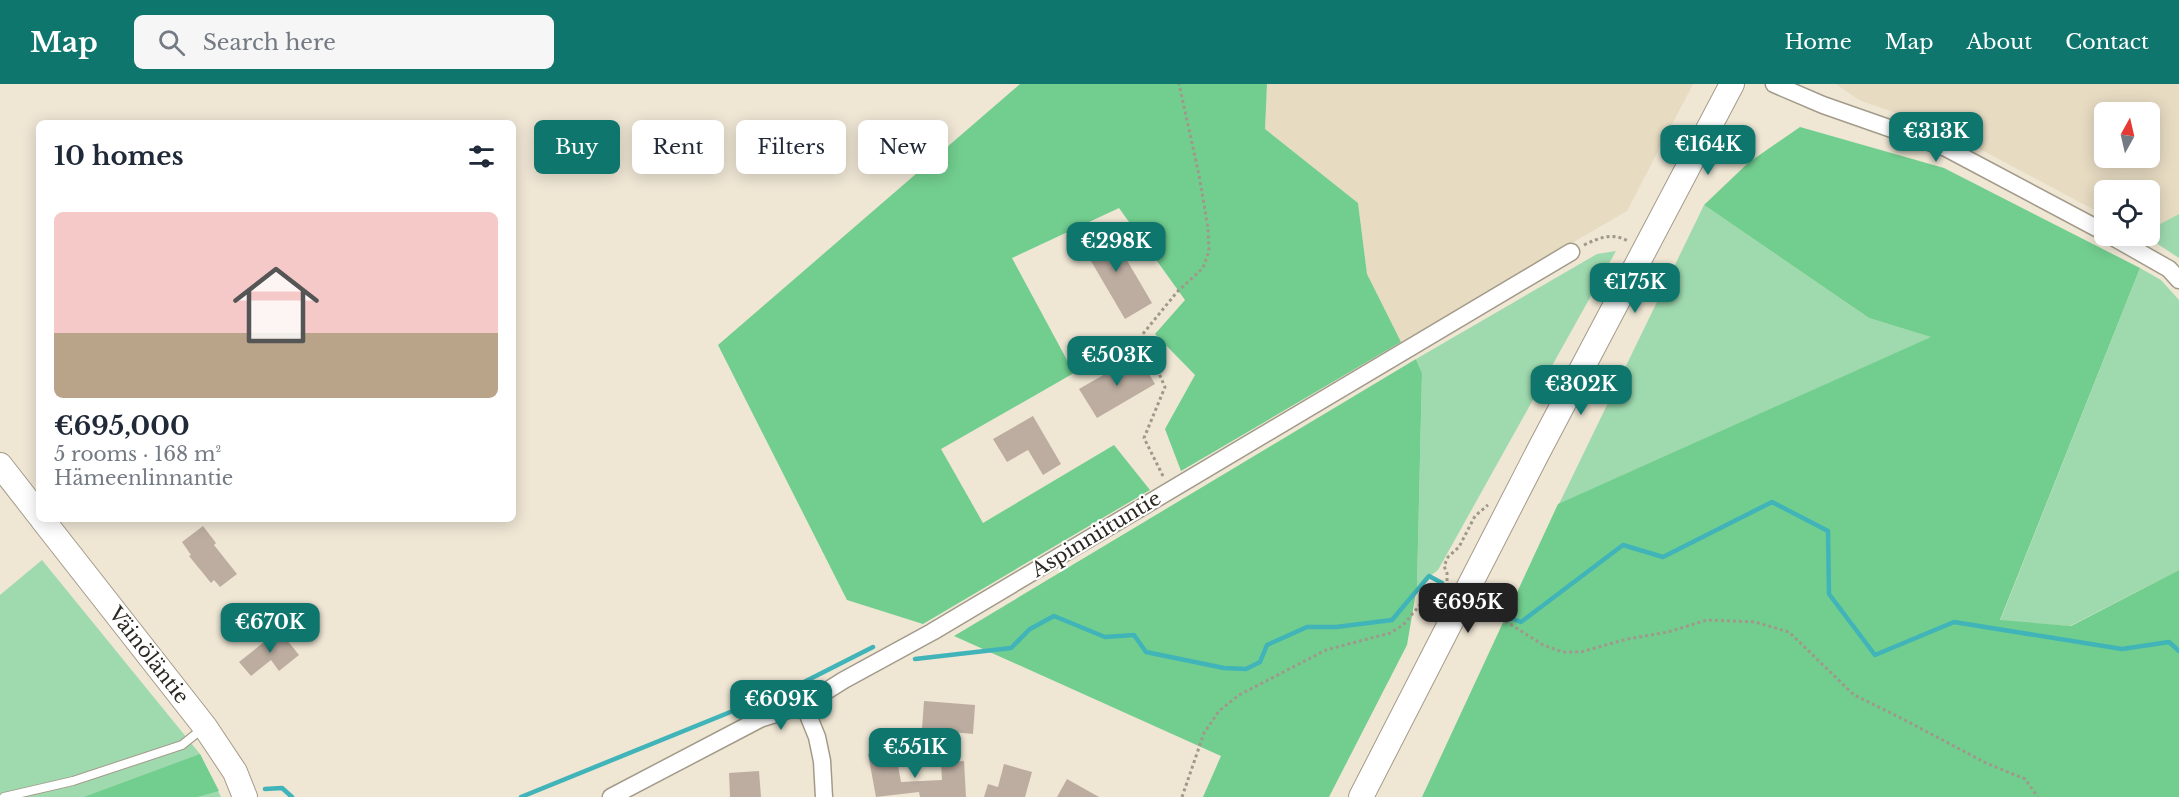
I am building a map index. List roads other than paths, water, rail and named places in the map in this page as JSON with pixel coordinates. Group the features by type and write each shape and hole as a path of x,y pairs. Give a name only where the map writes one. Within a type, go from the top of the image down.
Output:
{"main road":[{"path":"1361,797 1538,452 1732,84"},
{"path":"0,465 36,511"},
{"name":"Väinöläntie","path":"44,522 205,727 235,772 245,797"}],"street":[{"path":"1774,84 1823,105 1946,148 2094,227"},
{"path":"2129,246 2169,269 2179,280"},
{"name":"Aspinniituntie","path":"611,797 760,719 804,705 844,680 932,632 1571,252"},
{"path":"804,705 817,737 822,761 824,797"}],"lane":[{"path":"4,797 73,781 182,745 205,727"}],"waterway":[{"path":"1499,613 1521,622 1623,545 1663,557 1772,502 1828,531 1829,594 1875,655 1954,622 2122,649 2169,642 2179,651"},
{"path":"915,659 1011,648 1030,629 1054,616 1105,637 1134,635 1146,652 1224,668 1246,669 1260,662 1267,645 1307,627 1336,627 1392,620 1429,576 1442,583"},
{"path":"521,797 802,683 873,647"},
{"path":"265,789 282,788 292,797"}]}
